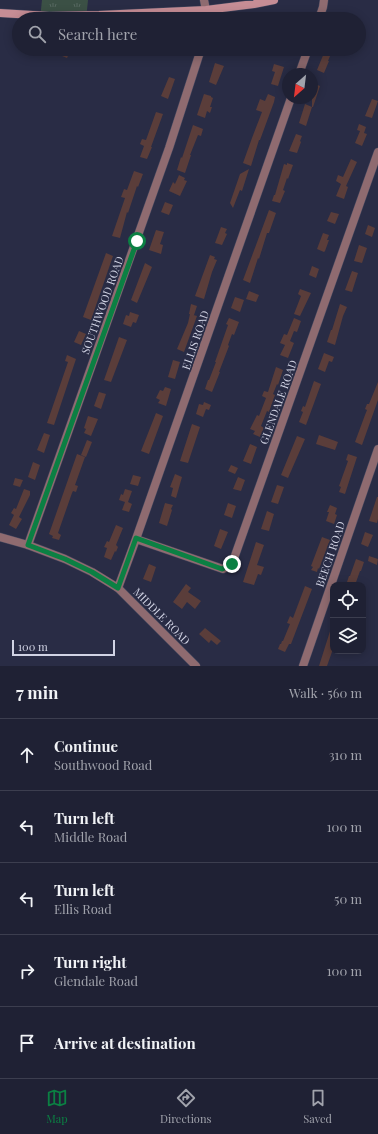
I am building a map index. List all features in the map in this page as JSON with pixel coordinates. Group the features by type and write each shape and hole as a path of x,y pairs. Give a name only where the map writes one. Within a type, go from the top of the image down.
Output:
{"main road":[{"path":"161,12 206,10 274,0"},
{"path":"0,13 12,14"}],"street":[{"path":"204,0 206,10"},
{"path":"321,12 324,0"},
{"name":"SOUTHWOOD ROAD","path":"28,545 167,155 199,56"},
{"path":"301,68 305,56"},
{"name":"ELLIS ROAD","path":"118,588 289,104"},
{"name":"GLENDALE ROAD","path":"136,538 222,569 232,564 378,152"},
{"name":"BEECH ROAD","path":"303,666 378,450"},
{"name":"MIDDLE ROAD","path":"0,537 28,545 65,559 92,572 118,588 196,666"}],"green space":[{"path":"42,0 88,0 87,12 41,12"}],"building":[{"path":"323,56 330,56 329,61 324,73 318,70 318,68"},
{"path":"215,63 224,66 216,85 209,82"},
{"path":"274,64 284,67 282,68 278,86 271,84 275,72 272,71"},
{"path":"169,77 175,79 168,99 161,96"},
{"path":"204,94 213,98 210,113 207,111 205,118 197,115"},
{"path":"268,94 275,97 274,102 259,140 251,166 243,163 262,112 256,110 260,99 265,101"},
{"path":"372,99 378,101 372,118 365,116"},
{"path":"305,104 312,107 306,126 299,123"},
{"path":"156,112 163,114 147,159 140,157 144,146 140,144 142,139 146,140"},
{"path":"359,124 366,127 364,133 367,134 362,146 355,143 360,131 357,130"},
{"path":"193,125 203,129 201,136 198,135 185,173 177,170"},
{"path":"296,134 302,136 297,153 289,151"},
{"path":"351,159 357,162 346,186 348,187 344,199 336,196 341,184 336,181 338,175 343,177"},
{"path":"287,163 293,165 283,190 285,191 280,203 272,201 284,164 287,165"},
{"path":"249,169 242,191 240,190 233,208 230,203 240,174"},
{"path":"134,171 143,174 138,187 137,186 128,213 127,212 120,238 112,236 125,198 121,197 124,189 127,190"},
{"path":"179,175 187,181 180,196 169,191 173,182 175,184"},
{"path":"165,202 173,205 169,215 161,212"},
{"path":"269,210 276,213 269,233 267,233 250,283 243,280"},
{"path":"331,212 339,214 335,224 327,221"},
{"path":"368,225 375,228 372,237 365,234"},
{"path":"221,227 227,229 225,233 227,234 222,245 215,243"},
{"path":"156,230 164,232 160,244 163,245 161,254 149,250"},
{"path":"323,233 329,235 327,240 329,240 324,252 317,249"},
{"path":"359,245 367,248 362,263 354,261"},
{"path":"106,253 113,256 91,320 83,317"},
{"path":"210,255 215,257 214,259 217,260 204,299 195,296"},
{"path":"145,263 152,267 137,303 131,300"},
{"path":"312,266 319,269 316,278 309,275"},
{"path":"352,271 358,273 352,292 345,290"},
{"path":"300,289 311,293 300,316 294,314 301,296 298,294"},
{"path":"249,291 259,295 256,302 246,299"},
{"path":"235,297 244,300 240,312 231,308"},
{"path":"191,304 197,306 194,315 189,314"},
{"path":"340,304 347,307 335,345 327,342"},
{"path":"130,312 139,315 136,323 133,322 131,327 123,324 126,315 129,316"},
{"path":"190,314 197,316 184,352 177,349 188,323"},
{"path":"229,318 239,322 234,335 232,334 212,392 205,389 216,362"},
{"path":"294,318 301,321 297,332 294,331 290,341 294,343 288,358 280,355 285,345 280,343 284,334 287,335"},
{"path":"79,331 86,334 81,345 74,342"},
{"path":"119,337 127,340 111,382 104,380"},
{"path":"324,353 334,357 332,362 329,361 325,372 318,369"},
{"path":"67,355 76,359 54,425 47,423 68,362 65,361"},
{"path":"173,360 180,362 175,379 168,377"},
{"path":"276,367 283,370 273,394 275,395 269,412 267,411 261,426 264,428 260,437 253,434 255,431 250,429 257,415 259,416 266,398 262,396 264,391 268,392"},
{"path":"314,381 321,384 306,425 299,422 303,412 301,411 303,406 305,407"},
{"path":"378,382 378,400 362,445 355,442 367,410 365,409 367,404 369,404"},
{"path":"165,387 171,389 166,406 158,403 160,400 156,398 160,390 163,391"},
{"path":"99,392 106,394 101,409 94,406"},
{"path":"204,402 211,405 209,410 206,409 203,417 196,414 199,404 203,405"},
{"path":"156,413 163,416 149,454 141,451"},
{"path":"88,416 98,419 91,436 84,433"},
{"path":"192,424 200,427 188,463 180,461"},
{"path":"44,433 50,435 44,453 37,450"},
{"path":"319,435 338,442 335,450 316,444"},
{"path":"297,436 305,439 288,478 281,475"},
{"path":"87,440 92,442 86,457 81,455"},
{"path":"250,444 257,447 251,464 243,461"},
{"path":"77,454 85,457 75,485 78,486 76,492 73,491 72,493 58,533 61,535 59,540 52,538 53,536 49,534"},
{"path":"348,454 357,457 345,494 339,492 341,487 339,486 348,461 346,460"},
{"path":"33,462 40,465 35,480 28,477"},
{"path":"231,465 238,468 235,474 228,471"},
{"path":"175,474 182,477 176,498 171,496 173,488 170,487"},
{"path":"133,475 141,477 138,486 130,484"},
{"path":"238,477 245,480 241,491 233,489"},
{"path":"15,478 23,480 20,487 13,485"},
{"path":"277,485 284,487 278,504 271,502"},
{"path":"24,489 30,491 30,495 19,517 22,519 16,529 9,525 14,515 11,513 14,508 16,509"},
{"path":"125,489 132,491 128,502 132,504 129,512 122,510 125,502 119,500"},
{"path":"377,497 378,519 377,523 369,521"},
{"path":"165,503 173,505 167,526 159,523"},
{"path":"228,503 236,506 232,518 224,515"},
{"path":"330,505 337,508 335,514 337,515 334,524 326,521 329,512 327,512"},
{"path":"267,511 274,514 269,531 261,529"},
{"path":"116,525 123,528 116,545 118,547 111,560 104,557 107,548 104,547 107,541 109,542"},
{"path":"220,529 228,532 221,549 214,546"},
{"path":"365,532 373,535 368,547 361,544"},
{"path":"322,537 330,540 317,572 311,570 313,567 311,566"},
{"path":"256,542 264,545 257,565 264,567 261,575 258,574 254,585 243,582"},
{"path":"369,556 378,559 377,565 368,561"},
{"path":"356,559 364,562 356,582 347,582"},
{"path":"149,564 156,567 151,582 143,579"},
{"path":"186,584 191,588 188,592 201,601 195,609 187,602 182,609 173,602"},
{"path":"305,586 312,589 291,644 289,644 285,652 278,649 290,624 287,623 290,616 293,618"},
{"path":"205,628 221,641 217,645 211,640 209,643 199,634"},
{"path":"330,631 330,654 331,654 327,666 319,666"}],"route":[{"path":"137,241 28,545 65,559 92,572 118,588 136,538 222,569 232,564"}]}
